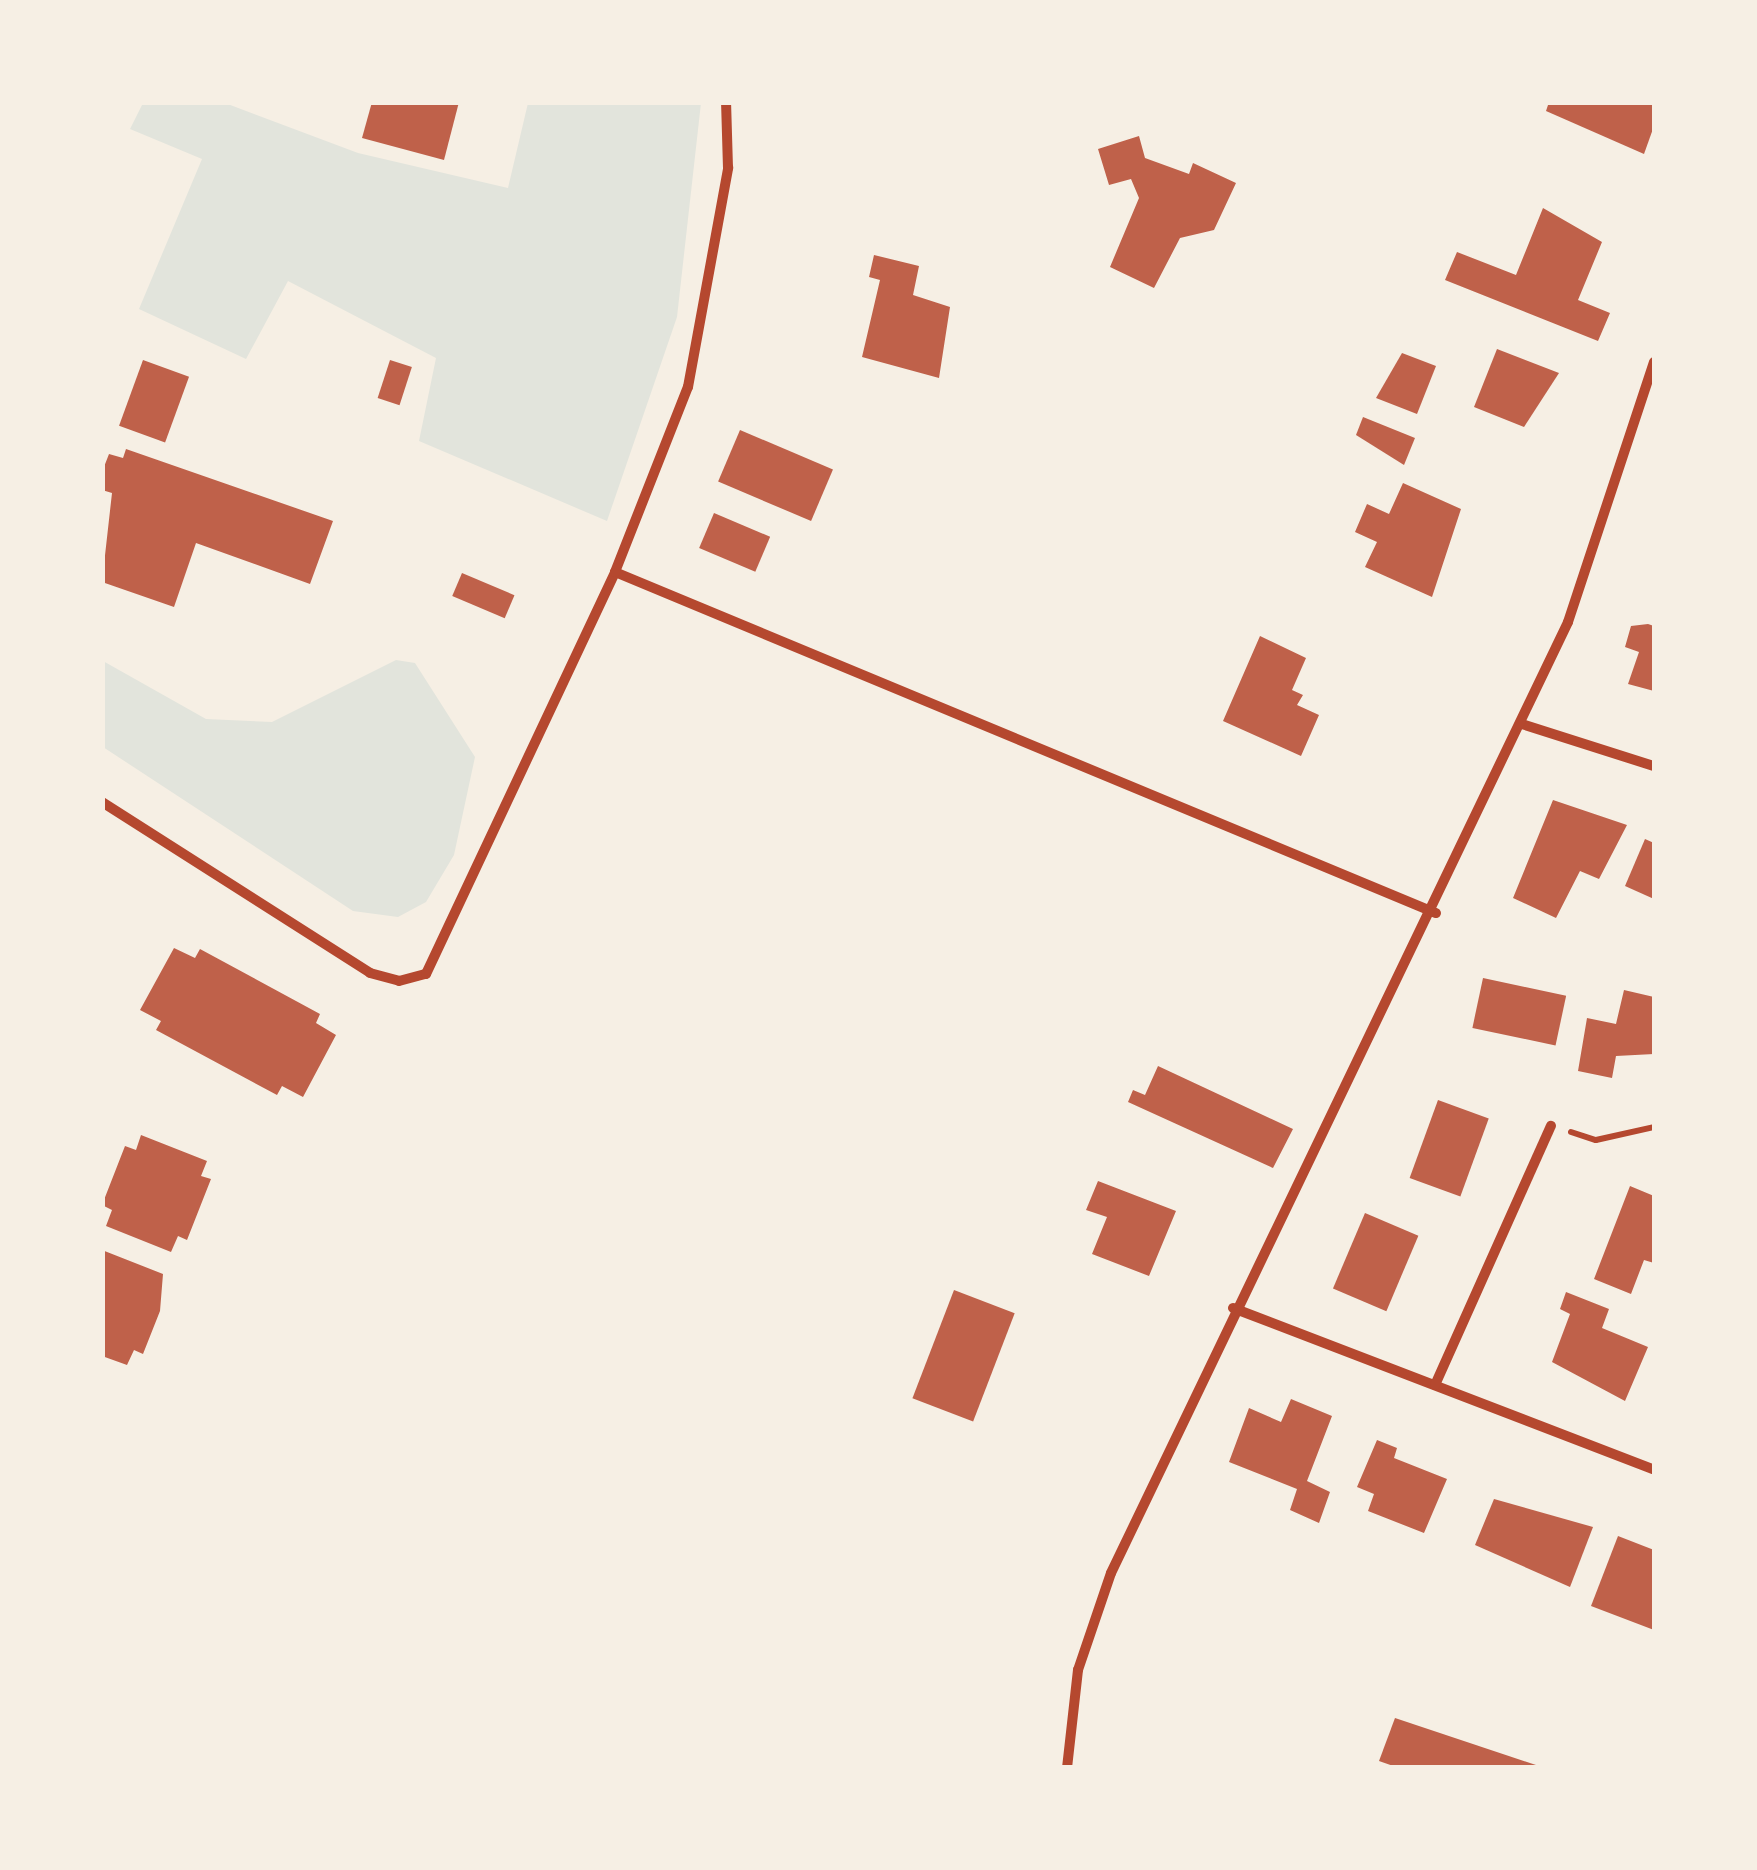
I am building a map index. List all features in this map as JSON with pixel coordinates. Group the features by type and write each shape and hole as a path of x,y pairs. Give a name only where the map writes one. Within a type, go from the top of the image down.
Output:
{"street":[{"path":"102,802 370,973 399,981 426,974 615,572 688,387 725,184 726,102"},
{"path":"1067,1768 1078,1670 1111,1573 1233,1308 1436,913 1568,622 1654,362"},
{"path":"615,572 1436,913"},
{"path":"1522,724 1654,766"},
{"path":"1435,1385 1551,1126"},
{"path":"1233,1308 1654,1470"}],"path":[{"path":"1551,1126 1596,1140 1654,1127"}],"shaded area":[{"path":"143,103 225,103 358,153 508,188 528,103 701,103 677,317 607,521 419,441 436,358 288,281 246,359 139,309 202,159 130,129"},
{"path":"396,660 415,663 475,757 454,855 426,902 398,917 353,911 103,747 103,661 206,719 272,722"}],"building":[{"path":"372,102 459,102 444,160 362,138"},
{"path":"1549,102 1654,102 1654,126 1644,154 1546,111"},
{"path":"1139,136 1145,158 1189,174 1193,163 1236,183 1214,230 1180,238 1154,288 1110,267 1139,198 1131,179 1109,185 1098,149"},
{"path":"1543,208 1602,242 1578,300 1610,313 1598,341 1445,280 1457,252 1516,275"},
{"path":"874,255 919,266 913,295 950,307 939,378 862,357 880,280 869,277"},
{"path":"1497,349 1559,373 1524,427 1474,407"},
{"path":"1402,353 1436,366 1417,414 1376,398"},
{"path":"143,360 189,377 165,443 119,426"},
{"path":"390,360 412,367 400,405 378,398"},
{"path":"1363,417 1415,438 1404,465 1356,435"},
{"path":"740,430 833,469 811,521 718,482"},
{"path":"126,449 333,521 310,584 196,543 174,607 102,582 112,493 102,490 102,472 109,454 123,458"},
{"path":"1403,483 1461,509 1432,597 1365,567 1377,542 1355,532 1367,504 1389,514"},
{"path":"714,513 770,537 755,572 699,548"},
{"path":"462,573 514,595 505,618 452,596"},
{"path":"1631,626 1654,626 1654,691 1628,684 1639,652 1625,647"},
{"path":"1260,636 1306,658 1292,690 1303,695 1297,705 1319,715 1301,756 1223,721"},
{"path":"1553,800 1627,825 1599,879 1580,871 1556,918 1513,898"},
{"path":"1645,839 1654,843 1654,899 1625,886"},
{"path":"174,948 195,958 200,949 320,1014 316,1023 336,1035 303,1097 282,1086 277,1095 156,1030 161,1021 140,1010"},
{"path":"1483,978 1566,996 1556,1046 1472,1028"},
{"path":"1624,990 1654,997 1654,1054 1616,1056 1612,1078 1578,1071 1587,1018 1616,1024"},
{"path":"1158,1066 1293,1129 1273,1168 1128,1102 1133,1090 1145,1095"},
{"path":"1438,1100 1489,1118 1460,1196 1410,1178"},
{"path":"141,1135 207,1161 201,1176 211,1179 187,1240 178,1236 171,1252 106,1226 112,1210 102,1205 125,1146 136,1150"},
{"path":"1098,1181 1176,1211 1149,1276 1092,1254 1107,1217 1086,1210"},
{"path":"1630,1186 1654,1196 1654,1263 1644,1260 1631,1294 1594,1279"},
{"path":"1365,1213 1418,1236 1386,1311 1333,1288"},
{"path":"102,1250 163,1274 160,1311 143,1354 134,1350 127,1365 102,1356"},
{"path":"954,1290 1015,1313 973,1422 912,1398"},
{"path":"1566,1292 1609,1309 1602,1328 1648,1347 1625,1401 1552,1362 1570,1314 1560,1309"},
{"path":"1291,1399 1332,1416 1307,1481 1330,1492 1319,1523 1290,1510 1297,1489 1229,1462 1249,1408 1281,1422"},
{"path":"1377,1440 1397,1448 1394,1458 1447,1479 1424,1533 1368,1511 1374,1494 1357,1487"},
{"path":"1494,1499 1593,1527 1570,1587 1475,1545"},
{"path":"1618,1536 1654,1550 1654,1630 1591,1606"},
{"path":"1395,1718 1542,1767 1399,1768 1379,1761"}]}
